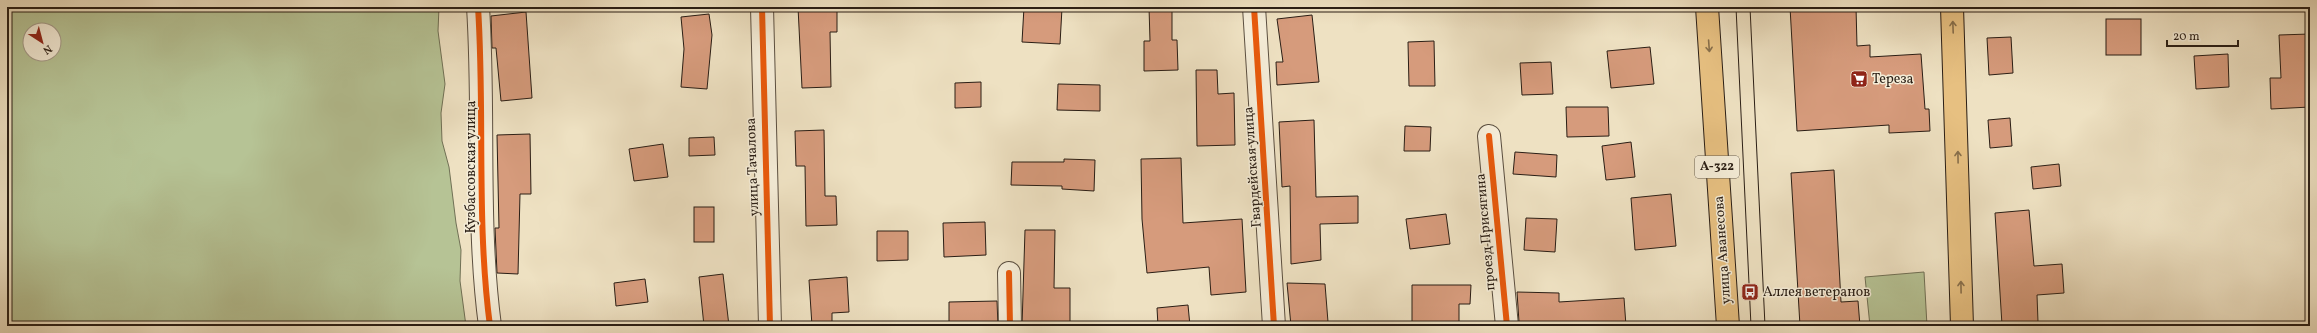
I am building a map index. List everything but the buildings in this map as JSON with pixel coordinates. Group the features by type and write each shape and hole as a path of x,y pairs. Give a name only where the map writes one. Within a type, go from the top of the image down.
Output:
{"highway":[{"name":"улица Аванесова","path":"1707,7 1728,326"},
{"path":"1952,7 1962,326"}],"street":[{"name":"Кузбассовская улица","path":"478,7 482,70 484,275 490,326"},
{"name":"улица Тачалова","path":"762,7 770,326"},
{"name":"Гвардейская улица","path":"1254,7 1274,326"},
{"name":"проезд Присягина","path":"1489,136 1507,326"},
{"path":"1009,273 1010,326"}],"green space":[{"path":"7,7 439,7 438,31 445,84 441,113 442,141 449,167 461,250 460,281 466,326 7,326"},
{"path":"1924,272 1927,326 1870,326 1865,277"}],"tram line":[{"path":"1736,7 1751,326"},
{"path":"1750,7 1765,326"}],"cycle path":[{"path":"478,7 481,87 483,247 490,326"},
{"path":"762,7 770,326"},
{"path":"1254,7 1274,326"},
{"path":"1489,136 1507,326"},
{"path":"1009,273 1010,326"}],"place":[{"name":"Тереза","path":"1859,79"},
{"name":"Аллея ветеранов","path":"1750,292"}]}
